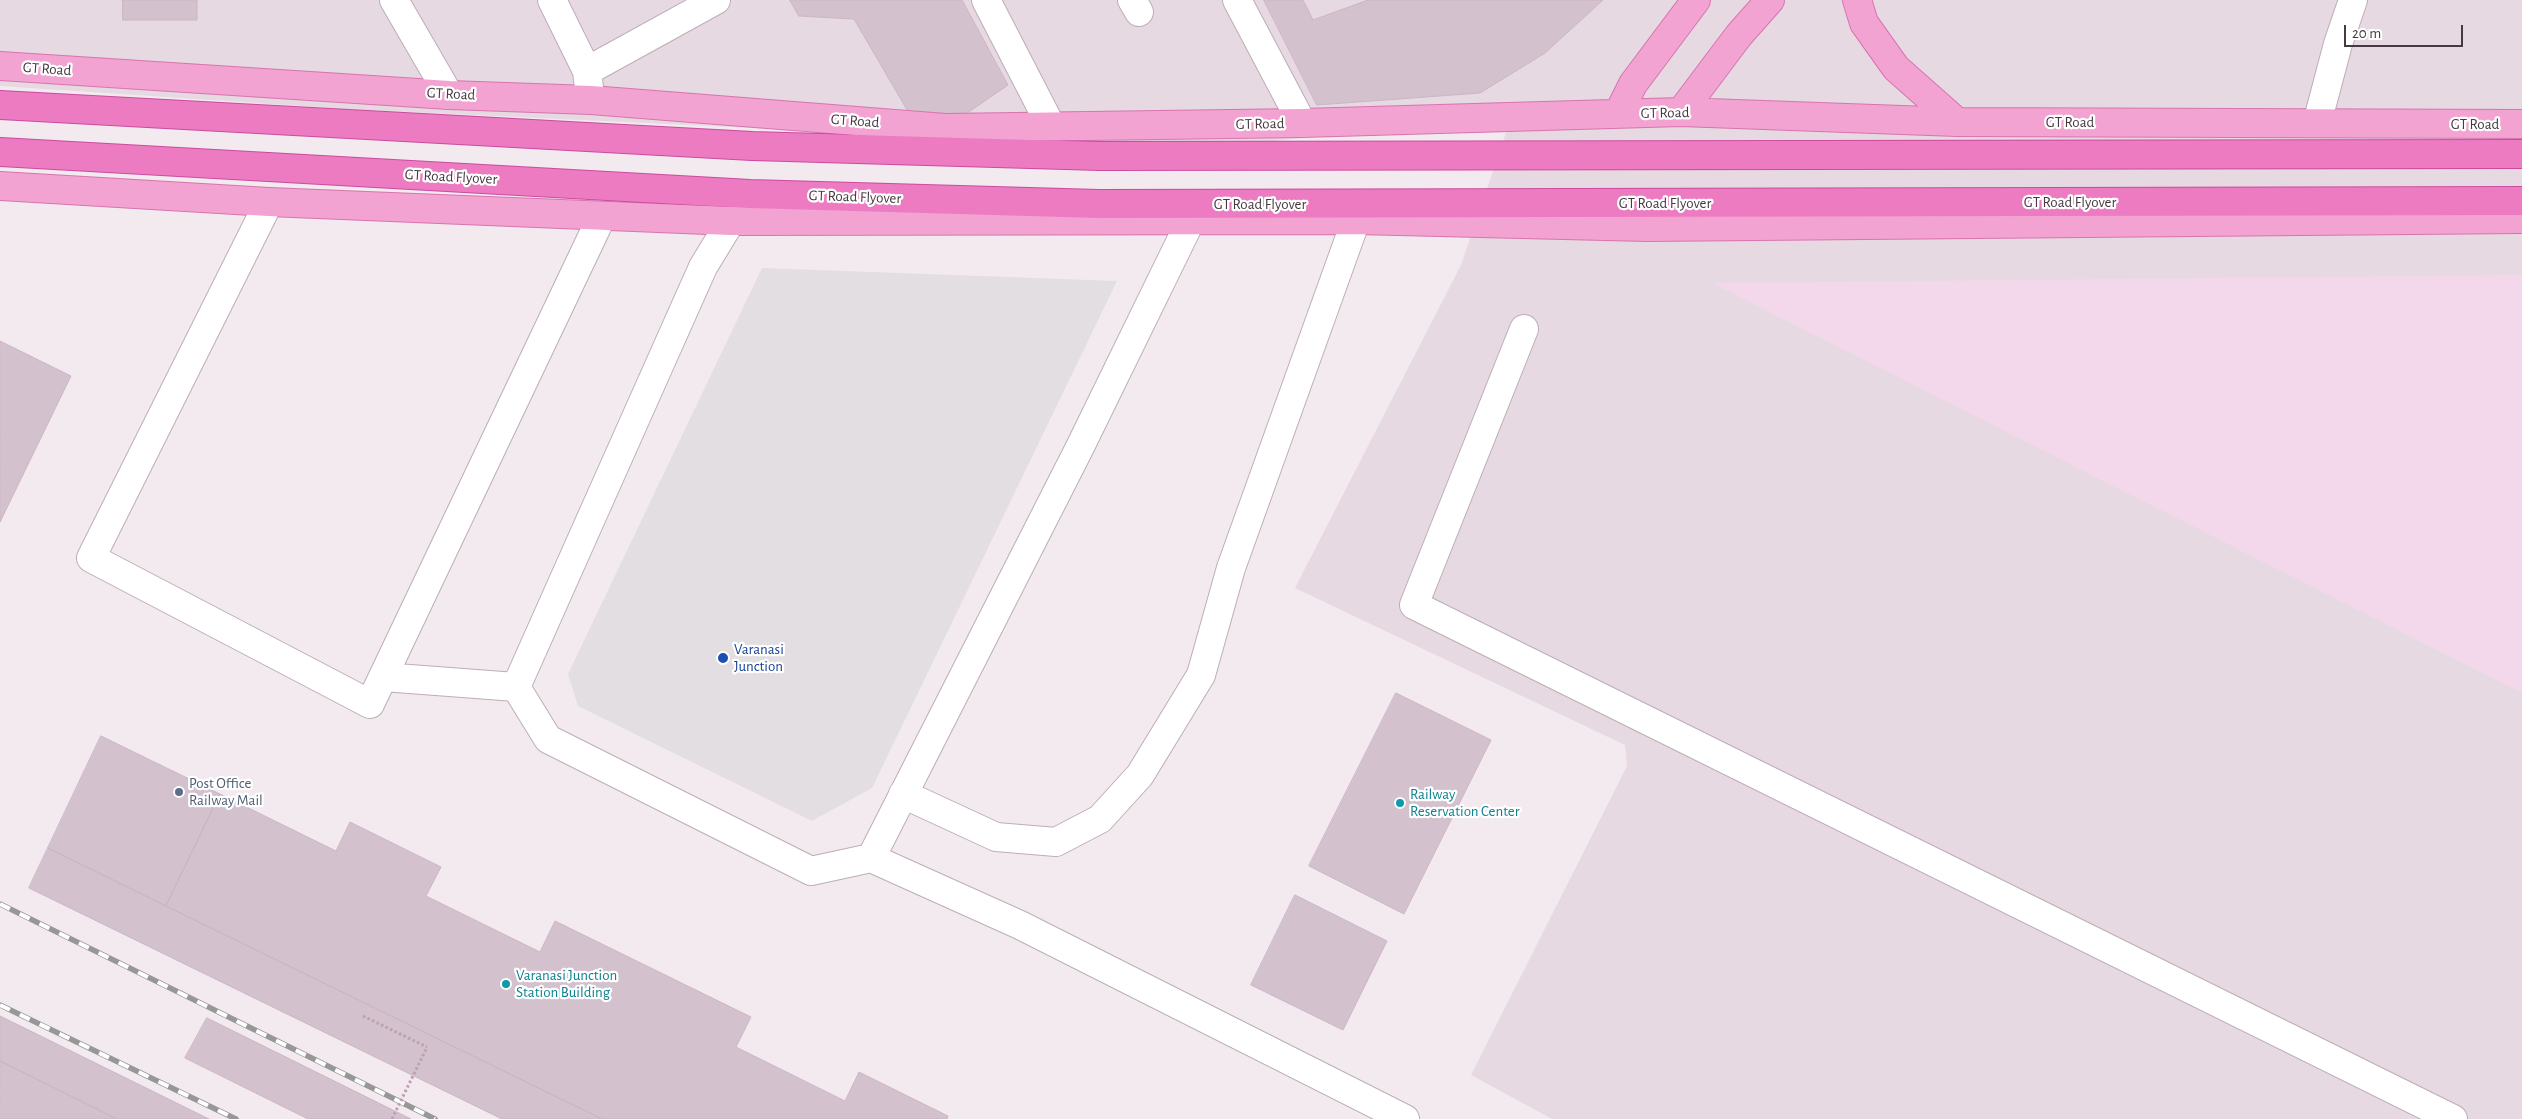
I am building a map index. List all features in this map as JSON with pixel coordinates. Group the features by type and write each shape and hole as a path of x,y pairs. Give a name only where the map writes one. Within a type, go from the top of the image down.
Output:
{"highway":[{"path":"0,104 752,146 1100,156 2522,154"},
{"name":"GT Road Flyover","path":"0,152 750,194 1099,204 2522,202"}],"main road":[{"path":"1618,114 1634,84 1696,0"},
{"path":"1681,112 1739,35 1770,0"},
{"path":"1857,0 1864,23 1896,68 1957,122"},
{"name":"GT Road","path":"0,66 449,95 590,100 945,128 1302,123 1681,112 1957,122 2522,124"},
{"path":"0,186 269,202 732,221 1356,220 1648,227 2522,219"}],"street":[{"path":"394,0 449,95"},
{"path":"552,0 587,71 590,100"},
{"path":"587,71 716,0"},
{"path":"986,0 1051,126"},
{"path":"1237,0 1302,123"},
{"path":"2318,123 2338,44 2353,0"},
{"path":"269,202 92,558 370,704 602,216"},
{"path":"870,858 1075,456 1191,220"},
{"path":"903,794 996,837 1056,842 1100,819 1140,775 1201,675 1231,568 1356,220"},
{"path":"516,687 702,267 732,221"},
{"path":"1524,329 1414,605 2416,1111 2453,1119"},
{"path":"383,677 516,687"},
{"path":"516,687 548,739 811,871 870,858 1020,925 1387,1115"}],"path":[{"path":"363,1016 427,1047 392,1119"}],"shaded area":[{"path":"0,0 2522,0 2522,1119 1552,1119 1471,1075 1627,766 1625,745 1295,588 1461,265 1512,115 1200,149 346,109 0,86"},
{"path":"762,268 1117,281 872,788 812,821 578,706 568,674"},
{"path":"2522,275 2522,693 1712,283"}],"building":[{"path":"123,0 197,0 197,20 123,20"},
{"path":"790,0 962,0 1008,85 957,120 913,120 854,19 799,16"},
{"path":"1264,0 1303,0 1313,20 1368,0 1603,0 1545,53 1480,93 1317,105"},
{"path":"0,341 71,376 0,522"},
{"name":"Railway Reservation Center","path":"1396,693 1491,740 1404,914 1309,866"},
{"path":"101,736 220,794 166,906 48,848"},
{"name":"Varanasi Junction Station Building","path":"220,794 336,851 350,822 441,867 426,896 540,952 555,921 751,1017 736,1047 845,1101 859,1072 948,1116 947,1119 602,1119 166,906"},
{"path":"48,848 602,1119 502,1119 29,888"},
{"path":"1295,895 1387,941 1343,1030 1251,985"},
{"path":"0,1016 209,1119 117,1119 0,1061"},
{"path":"207,1018 411,1119 308,1119 185,1058"},
{"path":"0,1061 117,1119 0,1119"}],"railway":[{"path":"0,904 435,1119"},
{"path":"0,1005 236,1119"}],"place":[{"name":"Varanasi Junction","path":"723,658"},
{"name":"Post Office Railway Mail","path":"179,792"},
{"name":"Railway Reservation Center","path":"1400,803"},
{"name":"Varanasi Junction Station Building","path":"506,984"}]}
